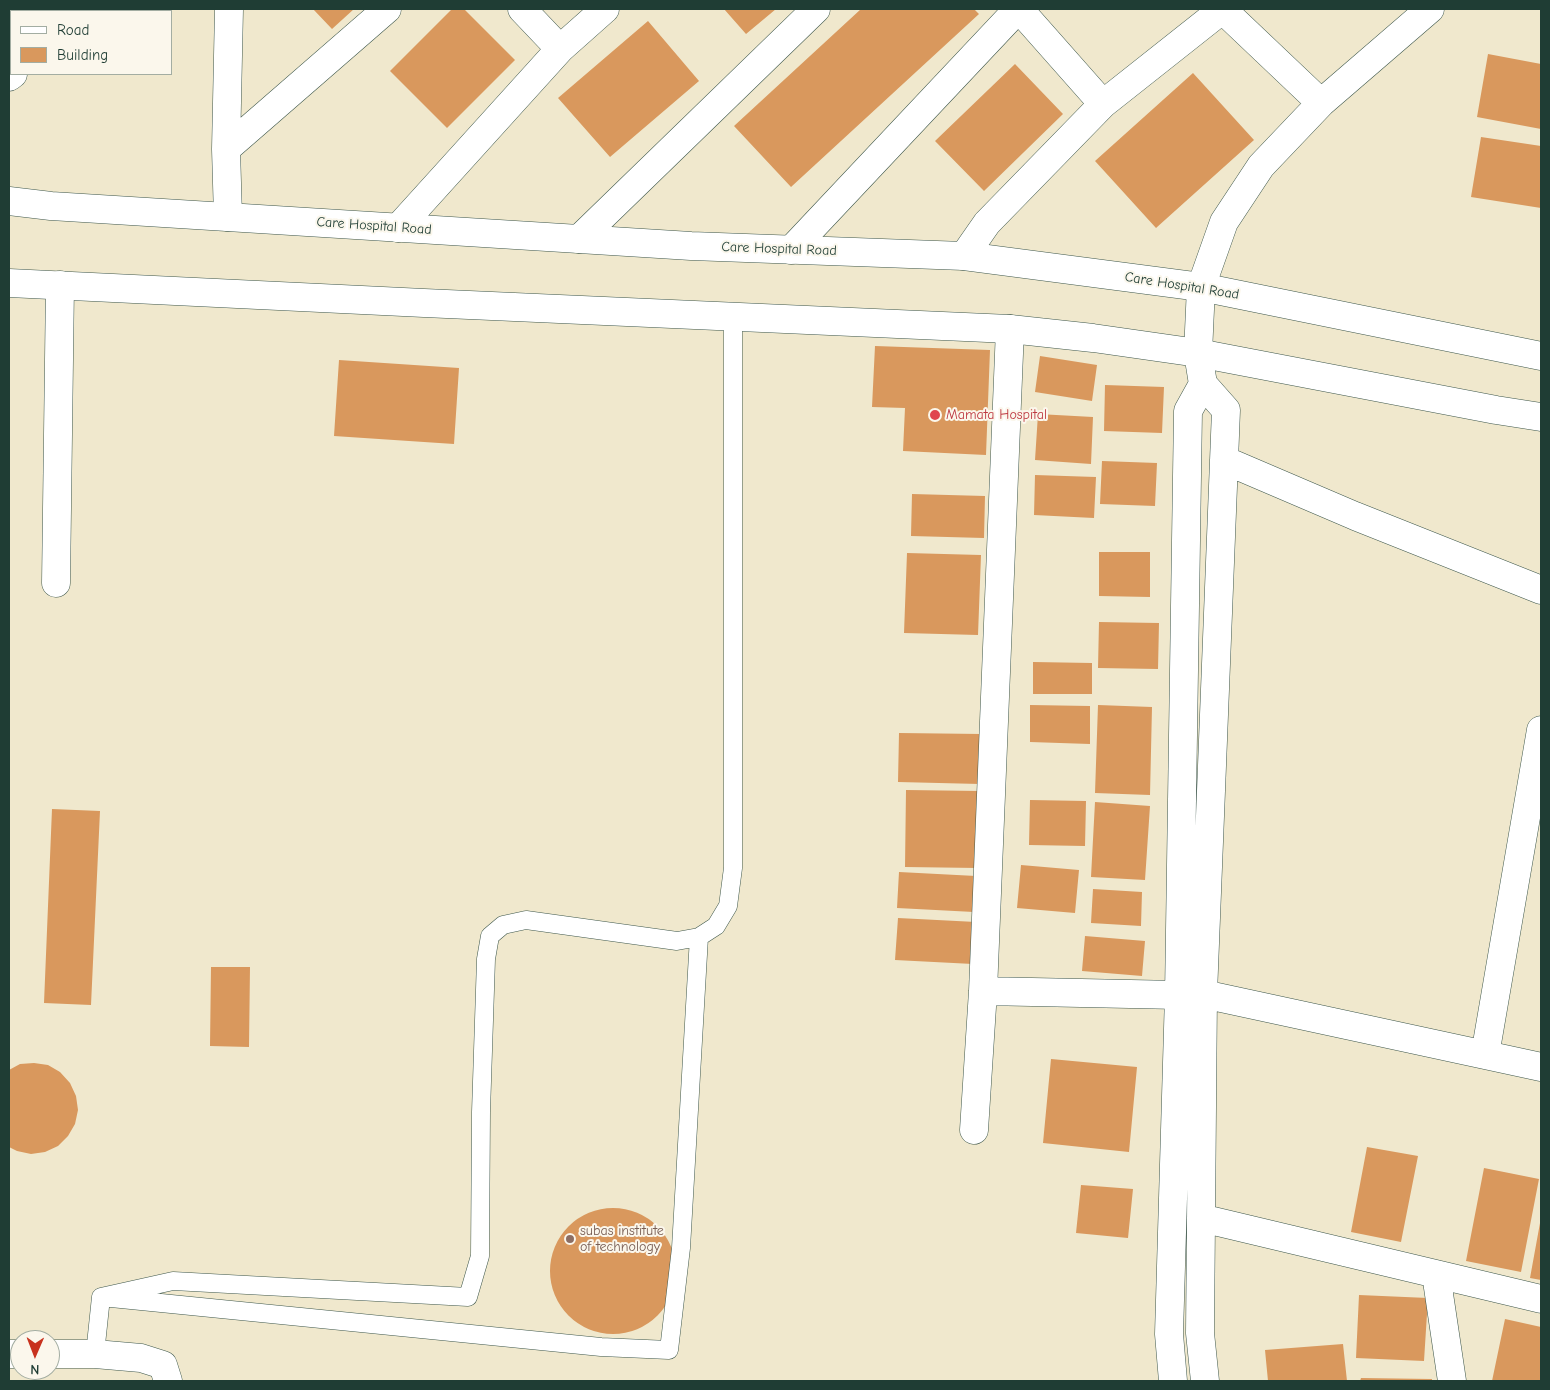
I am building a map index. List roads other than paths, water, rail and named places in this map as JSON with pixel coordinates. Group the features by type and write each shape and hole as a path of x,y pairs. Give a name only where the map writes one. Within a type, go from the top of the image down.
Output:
{"street":[{"path":"228,217 226,149 230,9"},
{"path":"226,149 387,9"},
{"path":"522,9 560,49"},
{"path":"398,228 560,49 605,9"},
{"path":"579,239 816,9"},
{"path":"791,250 1018,9 1103,104"},
{"path":"964,256 988,223 1103,104 1222,9 1321,103"},
{"path":"1172,1381 1169,1334 1226,410 1203,384 1198,353 1202,287 1224,222 1261,166 1321,103 1430,9"},
{"name":"Care Hospital Road","path":"9,201 51,206 579,239 791,250 964,256 1202,287 1541,356"},
{"path":"9,283 1010,329 1093,338 1198,353 1541,417"},
{"path":"56,583 60,286"},
{"path":"974,1130 983,991 1010,329"},
{"path":"1203,384 1188,411 1191,995 1201,1218 1200,1333 1205,1381"},
{"path":"1224,460 1355,516 1541,590"},
{"path":"1486,1055 1541,730"},
{"path":"983,991 1191,995 1541,1067"},
{"path":"1201,1218 1541,1299"},
{"path":"1436,1274 1452,1381"},
{"path":"1169,1334 1200,1333"},
{"path":"60,1354 95,1354 140,1358 163,1364 168,1381"}],"lane":[{"path":"101,1297 173,1281 468,1297 480,1256 481,1112 486,959 490,936 503,926 526,920 677,941 700,937 716,926 728,906 733,868 733,317"},
{"path":"101,1297 591,1346 669,1350 681,1248 700,937"},
{"path":"95,1354 101,1297"}],"place":[{"name":"Mamata Hospital","path":"935,415"},
{"name":"subas institute of technology","path":"570,1239"}]}
